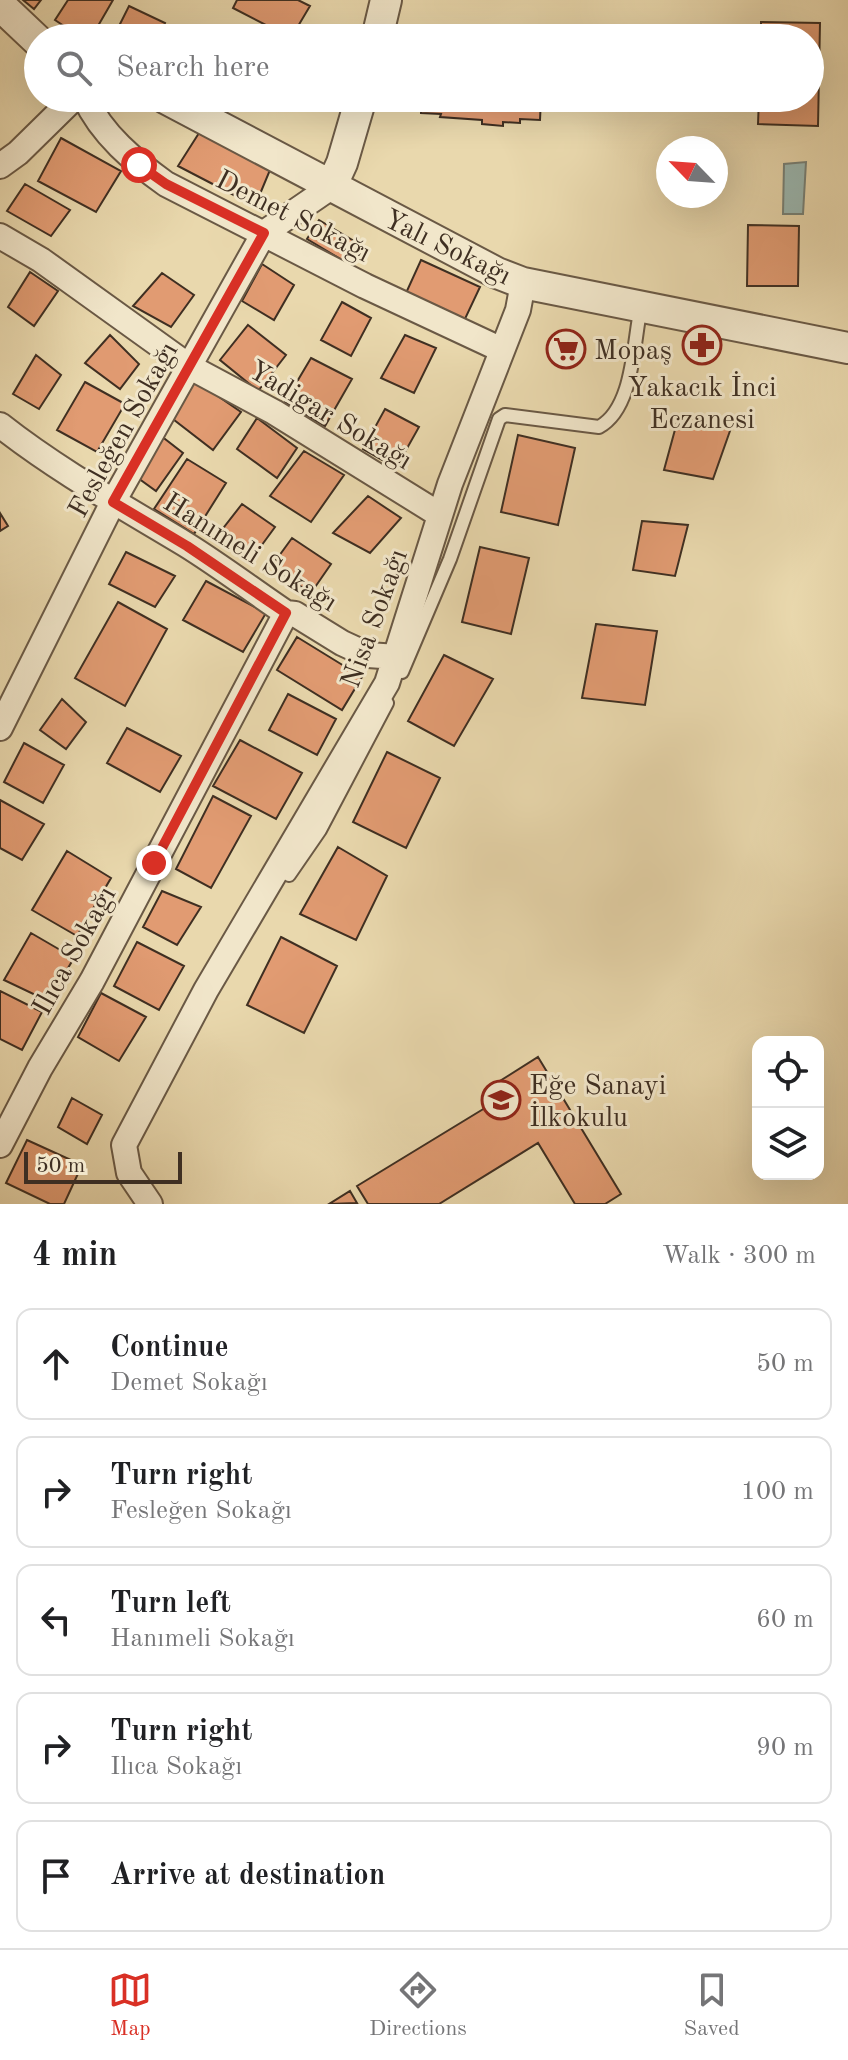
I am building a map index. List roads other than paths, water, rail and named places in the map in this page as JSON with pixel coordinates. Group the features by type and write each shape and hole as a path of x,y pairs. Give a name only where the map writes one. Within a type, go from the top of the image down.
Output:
{"street":[{"path":"378,24 380,2"},
{"path":"0,5 24,28"},
{"path":"0,166 18,153 60,112"},
{"name":"Demet Sokağı","path":"92,112 139,165 166,184 365,286 502,350"},
{"name":"Yalı Sokağı","path":"191,112 497,273 523,283 848,348"},
{"path":"331,187 342,163 357,112"},
{"name":"Fesleğen Sokağı","path":"0,728 113,502 264,233 331,187"},
{"name":"Yadigar Sokağı","path":"0,236 41,260 190,367 274,412 440,515"},
{"name":"Nisa Sokağı","path":"150,1204 129,1173 124,1145 206,990 387,683 440,515 518,310 523,283"},
{"name":"Hanımeli Sokağı","path":"4,435 187,546 286,613 295,614 368,655 397,657"},
{"name":"Ilıca Sokağı","path":"0,1145 40,1068 92,981 286,613"}],"lane":[{"path":"289,875 320,830 376,727 417,641 450,559 499,419 505,415 599,427 609,421 631,373 641,307"}],"water":[{"path":"806,162 803,214 783,214 784,164"}],"place":[{"name":"Yakacık İnci Eczanesi","path":"702,345"},
{"name":"Mopaş","path":"566,349"},
{"name":"Eğe Sanayi İlkokulu","path":"501,1100"}]}
